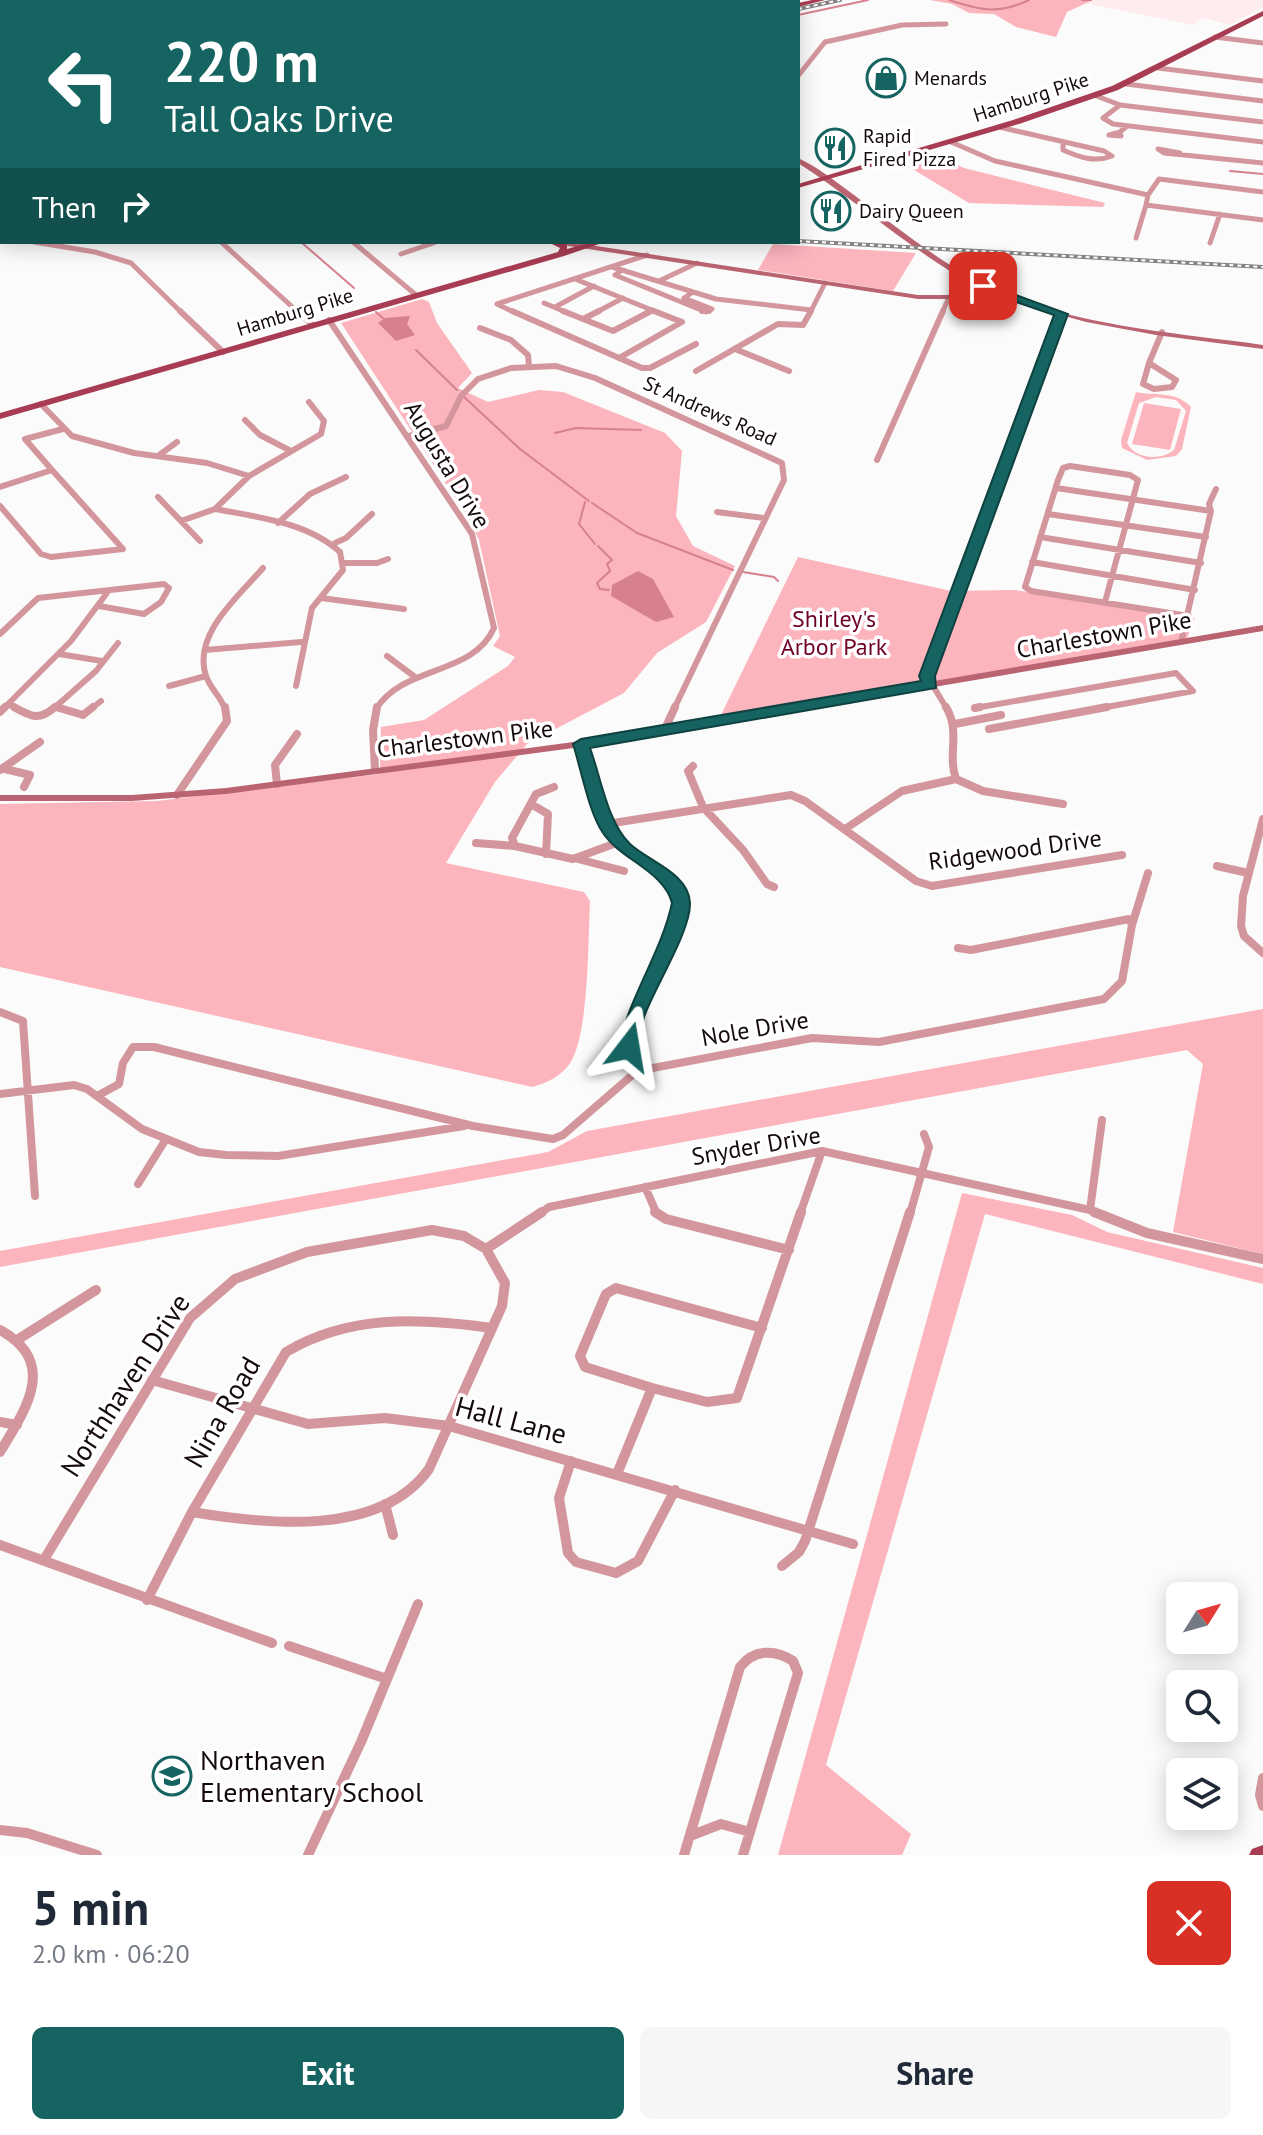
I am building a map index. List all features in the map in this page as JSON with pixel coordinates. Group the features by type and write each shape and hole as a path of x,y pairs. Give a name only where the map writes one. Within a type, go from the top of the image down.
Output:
{"main road":[{"name":"Hamburg Pike","path":"800,185 951,142 1126,84 1263,13"},
{"path":"800,153 827,177"},
{"path":"800,161 983,286 1061,314 1263,347"},
{"path":"557,244 564,247 561,254"},
{"path":"570,244 918,297 949,297 983,286"},
{"name":"Hamburg Pike","path":"0,416 594,244"},
{"name":"Charlestown Pike","path":"0,798 177,795 581,744 1263,628"}],"street":[{"path":"800,66 808,52 821,41 900,23 930,23 902,25 825,42 800,73"},
{"path":"1215,37 1263,43"},
{"path":"1158,68 1263,81"},
{"path":"1126,84 1263,101"},
{"path":"1094,95 1120,105 1263,122"},
{"path":"1120,105 1103,118 1127,126 1263,142"},
{"path":"1120,132 1127,126"},
{"path":"999,127 1104,151 1112,156 1102,160 1068,153 1063,150 1063,143"},
{"path":"951,142 995,161 1148,195"},
{"path":"1180,153 1263,163"},
{"path":"1136,238 1148,195 1159,179 1263,192"},
{"path":"1146,205 1263,220"},
{"path":"1210,243 1220,214"},
{"path":"46,244 95,252 131,263 223,352"},
{"path":"223,244 313,325"},
{"path":"355,244 416,295"},
{"path":"401,254 430,244"},
{"path":"647,255 497,304 619,358 650,368 696,344"},
{"path":"658,281 697,263"},
{"path":"612,267 716,299 811,310"},
{"path":"622,270 615,275 706,312 712,309 684,298 693,292"},
{"path":"575,279 682,322 619,358"},
{"path":"696,371 780,323 803,325 825,283"},
{"path":"555,307 594,286"},
{"path":"877,460 949,297"},
{"path":"583,319 623,298"},
{"path":"544,303 613,331 652,310"},
{"path":"956,779 950,756 957,734 954,723 927,676 1061,314"},
{"name":"Augusta Drive","path":"329,320 472,534 494,628 493,636 480,649 390,691 375,710 375,770"},
{"path":"480,328 511,340 528,355 529,366"},
{"path":"1149,363 1176,380 1172,387 1154,389 1143,384 1149,363 1162,332"},
{"path":"735,349 789,371"},
{"name":"St Andrews Road","path":"409,436 446,426 461,396 478,379 529,366 556,366 584,373 778,459 785,467 784,480 664,731"},
{"path":"181,521 215,509 249,476 324,429 324,421 309,402"},
{"path":"41,404 72,436 134,453 183,459 249,476"},
{"path":"245,420 260,435 291,451"},
{"path":"0,506 41,554 51,557 123,549 25,439 63,429"},
{"path":"158,456 177,442"},
{"path":"1105,602 1138,480 1134,476 1071,466 1063,468 1025,585 1027,589 1105,602 1189,616"},
{"path":"0,487 52,470"},
{"path":"278,523 310,494 346,477"},
{"path":"1056,488 1211,511"},
{"path":"1181,642 1201,563 1211,511 1209,504 1216,489"},
{"path":"158,497 200,541"},
{"path":"215,509 278,523 335,543 346,538 372,514"},
{"path":"717,512 764,518"},
{"path":"1048,514 1206,537"},
{"path":"1040,537 1201,563"},
{"path":"335,543 344,563"},
{"path":"344,563 377,563 388,559"},
{"path":"1032,562 1195,590"},
{"path":"296,686 301,642 313,605 344,563"},
{"path":"177,795 227,721 226,708 206,676 205,650 212,631 263,568"},
{"path":"0,634 38,598 107,593 164,584 169,588 144,614 99,606"},
{"path":"0,712 59,654 107,593"},
{"path":"321,598 404,609"},
{"path":"205,650 301,642"},
{"path":"10,705 34,718 44,717 118,643"},
{"path":"59,654 102,661"},
{"path":"387,656 415,677"},
{"path":"975,708 1176,673 1193,691 989,729"},
{"path":"169,686 206,676"},
{"path":"56,707 83,715 101,701"},
{"path":"994,705 1008,725"},
{"path":"954,723 1000,714"},
{"path":"277,784 275,765 297,734"},
{"path":"2,769 40,742"},
{"path":"97,1096 122,1079 123,1063 133,1047 154,1047 473,1126 553,1139 563,1135 637,1071 629,1047 631,1028 677,923 681,903 678,893 665,876 619,842 607,824 581,744"},
{"path":"693,766 688,771 703,807 743,850 767,884 774,887"},
{"path":"2,769 30,775 31,779 24,787"},
{"path":"845,829 902,791 956,779 983,791 1063,804"},
{"path":"515,846 512,838 536,794 554,787"},
{"name":"Ridgewood Drive","path":"607,824 791,795 805,801 916,881 932,886 1122,855"},
{"path":"531,804 548,814 550,820 546,854"},
{"path":"1263,819 1248,873 1241,924 1243,935 1263,953"},
{"path":"577,858 619,842"},
{"path":"476,843 515,846 624,871"},
{"path":"1217,866 1248,873"},
{"name":"Nole Drive","path":"637,1071 812,1038 879,1042 1104,999 1122,981 1132,925 1148,873"},
{"path":"958,948 971,950 1129,919 1132,925"},
{"path":"0,1012 23,1021 30,1088 35,1196"},
{"path":"0,1094 74,1085 97,1096 113,1111 166,1139 199,1152 278,1156 473,1126"},
{"path":"1090,1210 1102,1120"},
{"path":"782,1566 799,1552 808,1531 923,1172 929,1147 924,1134"},
{"path":"138,1184 166,1139"},
{"path":"762,1328 616,1288 606,1294 580,1356 585,1367 652,1388 729,1403 737,1398 762,1328 789,1250 822,1151"},
{"name":"Snyder Drive","path":"486,1249 549,1207 822,1151 1090,1210 1147,1233 1263,1259"},
{"path":"645,1187 656,1213 666,1219 789,1250"},
{"name":"Northhaven Drive","path":"45,1558 152,1380 200,1307 235,1279 256,1268 307,1252 406,1232 448,1232 486,1249"},
{"path":"192,1512 273,1525 309,1524 396,1502 416,1487 429,1469 502,1306 505,1283 486,1249"},
{"path":"17,1340 96,1290"},
{"name":"Nina Road","path":"147,1600 192,1512 278,1362 310,1336 411,1318 492,1328"},
{"path":"0,1330 17,1340 28,1355 35,1379 33,1394 0,1452"},
{"name":"Hall Lane","path":"152,1380 317,1425 385,1418 449,1426 853,1544"},
{"path":"617,1474 652,1388"},
{"path":"0,1422 17,1425"},
{"path":"571,1461 559,1498 568,1553 576,1562 616,1573 628,1569 638,1561 675,1490"},
{"path":"385,1504 393,1535"},
{"path":"0,1545 45,1558 210,1625 272,1643"},
{"path":"308,1855 418,1604"},
{"path":"289,1646 387,1679"},
{"path":"684,1855 740,1667 749,1657 773,1652 793,1661 798,1673 743,1855"},
{"path":"1263,1778 1263,1806"},
{"path":"690,1836 721,1824 750,1832"},
{"path":"0,1830 27,1833 97,1855"}],"shaded area":[{"path":"1093,0 1263,0 1263,7 1230,25 1204,18 1194,25 1083,3"},
{"path":"410,316 407,324 415,335 396,341 378,323 385,318"},
{"path":"638,571 653,579 674,617 656,622 611,596 612,585"}],"green space":[{"path":"930,0 1093,0 1067,12 1056,37 1016,27 994,14 969,13 952,4"},
{"path":"942,157 964,168 1105,203 1103,207 969,203 909,167"},
{"path":"773,244 916,253 893,291 758,270"},
{"path":"422,299 429,302 437,323 472,373 458,388 488,402 539,390 563,392 665,433 682,451 676,516 693,546 735,566 706,622 657,653 624,693 527,744 495,782 446,863 584,892 590,901 587,983 578,1045 572,1060 560,1074 532,1087 0,967 0,804 157,801 380,774 381,727 424,720 508,666 515,657 493,646 500,636 479,540 469,519 341,323"},
{"path":"1136,392 1171,396 1191,407 1182,449 1176,456 1147,460 1122,448 1121,440","holes":["1156,397 1176,400 1186,411 1174,450 1162,456 1148,457 1131,448 1127,443 1139,403"]},
{"path":"1144,403 1181,409 1170,450 1132,444"},
{"name":"Shirley's Arbor Park","path":"798,557 951,591 1015,590 1195,618 1187,638 719,719"},
{"path":"1263,1009 1263,1254 1173,1232 1203,1064 1187,1050 0,1267 0,1251 548,1152 587,1131"},
{"path":"962,1193 1072,1215 1107,1232 1263,1268 1263,1284 985,1214 826,1765 911,1834 902,1855 778,1855"}],"waterway":[{"path":"800,15 868,0"},
{"path":"949,0 989,9 1008,8 1029,0"},
{"path":"1082,0 1091,0"},
{"path":"1230,171 1263,174"},
{"path":"303,244 354,288"},
{"path":"376,312 385,320"},
{"path":"416,350 457,390"},
{"path":"463,396 520,449 589,501"},
{"path":"555,433 576,428 641,430"},
{"path":"585,502 579,524 595,544"},
{"path":"592,503 637,533 733,570"},
{"path":"598,546 612,560 607,564 610,571 597,583 600,589 609,590"},
{"path":"743,572 774,577 778,581"}],"railway":[{"path":"800,9 840,0"},
{"path":"800,241 1263,267"}],"place":[{"name":"Menards","path":"886,78"},
{"name":"Rapid Fired Pizza","path":"835,148"},
{"name":"Dairy Queen","path":"831,211"},
{"name":"Northaven Elementary School","path":"172,1776"}],"route":[{"path":"629,1047 634,1019 677,923 681,903 674,886 665,876 615,839 601,809 581,744 930,685 927,676 1061,314 983,286"}]}
